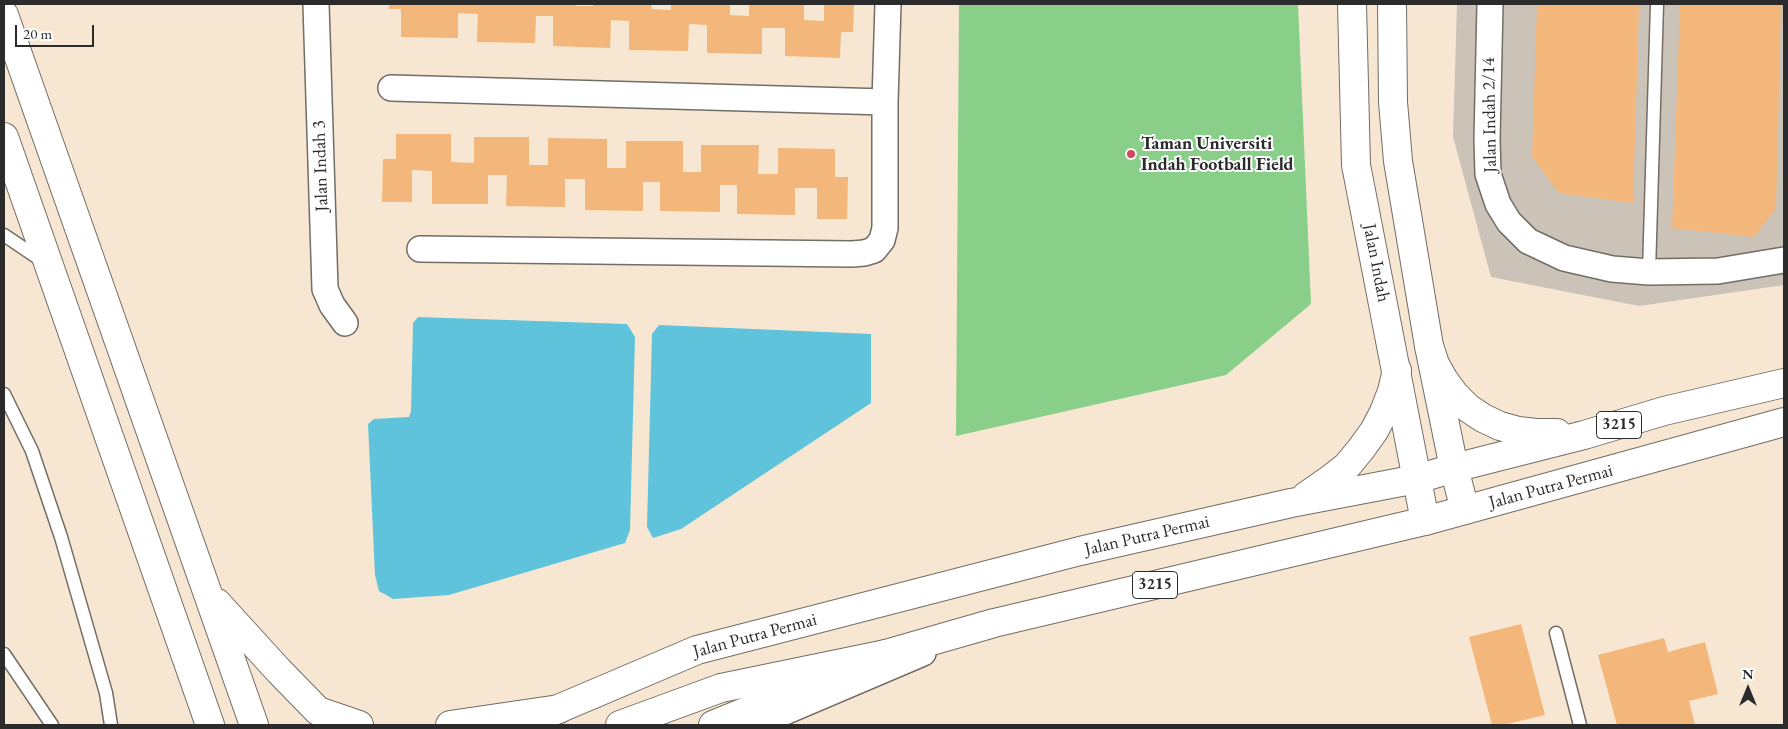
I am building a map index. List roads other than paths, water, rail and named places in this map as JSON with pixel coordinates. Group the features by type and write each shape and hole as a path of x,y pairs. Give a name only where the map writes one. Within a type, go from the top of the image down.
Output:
{"main road":[{"name":"Jalan Indah","path":"1352,4 1356,164 1425,520"},
{"name":"Jalan Indah","path":"1392,4 1392,102 1398,162 1429,346 1454,468 1465,510"},
{"path":"4,15 254,725"},
{"path":"4,137 210,725"},
{"path":"1429,346 1435,364 1455,395 1468,408 1483,418 1500,426 1518,431 1584,435"},
{"path":"1291,503 1311,493 1330,480 1347,466 1362,449 1384,412 1392,391 1396,370"},
{"name":"Jalan Putra Permai","path":"522,725 697,650 1080,552 1291,503 1417,479 1584,435 1664,411 1784,383"},
{"name":"Jalan Putra Permai","path":"713,725 886,654 994,623 1465,510 1784,422"},
{"path":"208,592 278,671 318,710 359,725"},
{"path":"620,725 720,688 886,654"},
{"path":"194,680 196,725"},
{"path":"450,725 559,709"}],"street":[{"name":"Jalan Indah 3","path":"316,4 325,289 332,305 345,323"},
{"path":"420,249 864,253 874,250 882,240 885,228 885,102 888,4"},
{"name":"Jalan Indah 2/14","path":"1490,4 1488,174 1498,204 1509,222 1528,241 1564,258 1612,269 1649,272 1718,271 1784,260"},
{"path":"391,88 885,102"},
{"path":"754,725 994,623"}],"lane":[{"path":"1649,272 1657,4"},
{"path":"4,235 50,266"},
{"path":"4,394 32,451 61,537 106,693 111,725"},
{"path":"1556,633 1580,725"},
{"path":"4,654 52,725"}],"water":[{"path":"418,317 627,324 635,337 630,530 625,543 449,595 393,599 379,591 375,575 368,424 374,419 409,417 411,411 413,323"},
{"path":"659,325 871,334 871,403 681,529 653,538 647,527 652,334"}],"place":[{"name":"Taman Universiti Indah Football Field","path":"1131,154"}]}
